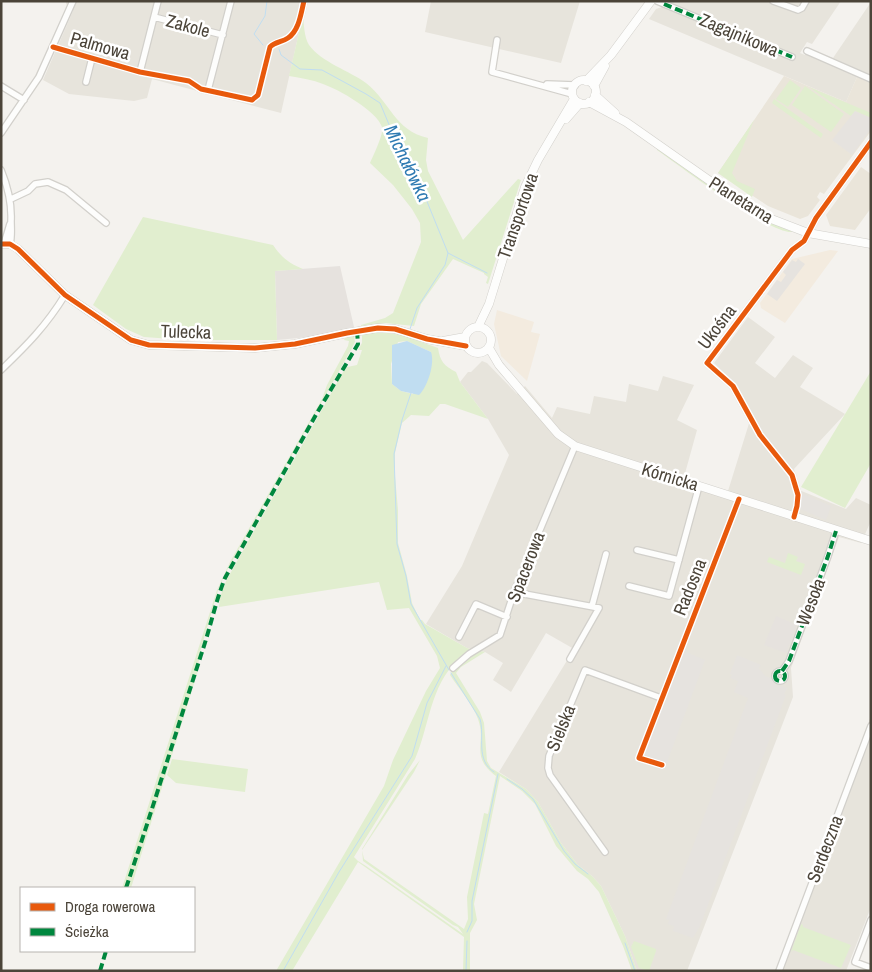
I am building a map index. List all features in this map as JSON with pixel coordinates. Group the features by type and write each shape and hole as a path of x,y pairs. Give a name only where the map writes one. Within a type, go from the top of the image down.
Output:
{"street":[{"path":"1,133 39,76 73,1"},
{"name":"Palmowa","path":"53,46 140,72 158,1"},
{"name":"Zakole","path":"208,90 232,1"},
{"path":"140,72 189,81 202,89 252,100 258,96 270,47 274,43 286,39 293,34 304,1"},
{"path":"542,84 574,85 581,81 586,81 611,55 651,1"},
{"name":"Zagajnikowa","path":"658,1 792,57"},
{"path":"773,1 798,10 802,8 806,1"},
{"name":"Zakole","path":"154,17 223,35"},
{"path":"497,40 491,68 492,72 542,84 576,99 589,102 611,55"},
{"path":"806,51 871,79"},
{"name":"Palmowa","path":"86,82 92,58"},
{"path":"586,81 594,90"},
{"path":"574,85 576,99"},
{"path":"1,86 24,100"},
{"name":"Planetarna","path":"594,90 626,122"},
{"name":"Transportowa","path":"482,329 525,187 554,132 576,99"},
{"name":"Planetarna","path":"589,102 626,122 753,211 780,224 808,233 871,244"},
{"path":"808,233 824,206 871,142"},
{"path":"1,170 10,199 12,232 5,244"},
{"path":"10,199 28,191 35,184 48,182 66,190 106,223"},
{"name":"Ukośna","path":"794,517 798,495 792,476 760,435 733,386 707,363 792,250 804,241 808,233"},
{"name":"Tulecka","path":"5,244 18,248 65,295 124,336 149,345 264,347 295,344 378,328 403,331 422,338 441,341"},
{"path":"1,370 36,336 51,318 65,295"},
{"path":"441,341 466,346 472,352 485,350 490,336 482,329 470,330 465,337 466,346"},
{"path":"441,341 465,337"},
{"name":"Kórnicka","path":"485,350 558,434 575,446 871,542"},
{"name":"Spacerowa","path":"453,668 468,654 500,635 514,592 575,446"},
{"path":"629,586 669,596 699,486"},
{"name":"Radosna","path":"662,765 639,758 739,499"},
{"name":"Wesoła","path":"782,672 789,661 836,531"},
{"path":"637,550 679,560"},
{"path":"592,606 606,554"},
{"path":"514,592 599,608 570,659"},
{"path":"458,636 476,604 507,617"},
{"name":"Sielska","path":"605,852 550,775 548,768 549,756 585,670 661,698"},
{"name":"Serdeczna","path":"779,971 871,726"},
{"path":"871,920 855,962 871,968"}],"shaded area":[{"path":"66,1 306,1 281,113 152,79 147,98 134,101 69,94 43,80 73,11 66,4"},
{"path":"431,1 580,1 561,63 425,32"},
{"path":"667,1 841,1 812,44 807,42 800,53 805,55 809,49 833,58 871,2 871,83 857,77 846,102 649,19 656,9 662,7"},
{"path":"784,76 846,102 857,77 871,83 871,131 824,194 820,192 817,197 820,200 808,216 800,219 768,206 718,173"},
{"path":"855,111 871,118 871,129 852,155 832,140"},
{"path":"861,167 871,174 871,208 855,230 830,226 826,215"},
{"path":"830,250 838,251 785,323 761,308 760,303 792,259"},
{"path":"798,259 805,264 777,301 767,294 777,280 781,282 786,275 783,272 792,260 796,262"},
{"path":"340,266 354,327 309,337 277,340 275,271"},
{"path":"497,310 534,322 531,332 540,334 527,381 501,356 494,324"},
{"path":"748,317 775,337 755,363 775,378 793,355 813,368 800,387 845,414 794,469 799,490 846,509 856,498 871,505 871,521 861,543 839,537 791,668 793,697 687,971 637,971 625,936 601,886 578,865 561,843 538,802 526,789 499,772 574,649 546,633 511,692 493,680 503,663 485,652 467,648 426,624 462,566 509,455 488,419 460,382 468,372 471,372 482,361 487,363 517,394 525,386 552,418 557,407 590,414 594,396 626,402 629,384 658,391 663,376 694,385 677,420 697,430 684,477 728,491 751,417 738,386 714,363"},
{"path":"799,492 831,506 826,520 798,508"},
{"path":"776,616 797,625 786,653 764,645"},
{"path":"685,644 688,645 686,652 705,660 666,765 640,756"},
{"path":"737,655 761,665 759,668 765,676 773,679 775,684 787,688 784,694 786,695 700,926 693,938 673,931 674,926 668,924 669,920 666,919 748,698 734,692 738,681 730,678"},
{"path":"871,716 871,907 846,971 776,971"}],"green space":[{"path":"303,15 306,38 314,51 366,83 407,129 428,138 426,160 428,171 463,240 518,179 521,180 488,284 486,283 488,277 484,273 453,259 421,304 414,326 385,323 361,326 385,318 393,313 421,242 420,223 412,209 393,185 370,163 382,130 379,121 373,114 356,101 330,87 315,81 289,76"},
{"path":"790,80 801,88 788,107 776,99"},
{"path":"805,86 844,114 831,132 792,105"},
{"path":"809,87 871,113 871,118 855,111 851,116"},
{"path":"774,99 823,134 821,138 772,103"},
{"path":"754,120 732,173 737,181 755,189 752,197 718,173"},
{"path":"657,147 760,218 793,232 781,230 746,212 657,150"},
{"path":"143,217 273,245 286,260 303,269 275,271 277,340 186,340 144,337 126,329 93,305"},
{"path":"381,332 402,335 438,348 443,363 456,372 460,382 488,419 440,404 429,416 411,415 402,423 395,453 398,543 412,603 420,620 425,624 467,648 474,650 458,660 441,682 415,759 354,857 463,934 458,927 363,861 362,851 364,859 464,929 468,919 467,897 484,813 488,814 496,776 488,769 481,756 481,735 478,719 469,702 450,675 458,664 476,650 485,652 461,667 456,673 480,712 484,723 487,761 491,768 526,789 538,802 561,843 578,865 601,886 625,936 637,971 632,971 599,892 588,879 577,871 556,846 535,804 522,791 500,776 474,904 477,920 470,933 470,971 463,971 464,937 358,862 292,971 276,971 384,786 393,760 426,691 440,668 437,656 409,608 387,610 379,582 219,607 220,597 226,581 343,372 347,367 357,365 362,350 358,350 362,343 363,334","holes":["407,341 431,352 413,394 401,391 392,384 391,364 398,342"]},
{"path":"354,336 355,342 225,574 218,590 200,652 197,674 131,887 122,887 217,590 230,562 322,399 327,385 348,346 349,341 344,340"},
{"path":"871,371 871,463 845,508 801,487"},
{"path":"788,553 798,557 796,561 805,564 801,575 767,562 769,557 785,563"},
{"path":"172,759 248,769 245,792 176,783 167,775"},
{"path":"420,760 362,850 408,775"},
{"path":"801,924 803,927 851,945 841,968 793,950 791,952"},
{"path":"634,941 656,949 649,971 639,968 631,947"}],"water":[{"path":"407,341 431,352 430,374 419,395 401,391 392,384 392,345"}],"waterway":[{"name":"Michałówka","path":"263,45 254,34 265,16 267,1"},
{"name":"Michałówka","path":"279,49 281,55 300,69 322,70 380,103 393,134 417,177 448,253 445,265 417,308 410,329"},
{"path":"448,253 487,273"},
{"name":"Michałówka","path":"411,393 394,454 397,544 411,604 449,670"},
{"path":"283,971 339,872 412,756 427,703 446,666"},
{"name":"Michałówka","path":"451,673 480,719 484,761 494,772"},
{"path":"467,932 472,921 472,901 498,774"},
{"name":"Michałówka","path":"507,779 533,799 564,851 575,864 588,874"},
{"path":"466,971 467,941"},
{"name":"Michałówka","path":"625,943 635,971"}],"marked path":[{"path":"664,4 792,57"},
{"path":"126,887 225,578 317,413 358,344 357,331"},
{"path":"782,671 789,661 836,531"},
{"path":"778,671 782,671 785,676 784,680 778,681 775,678 775,674 778,671"},
{"path":"100,971 106,952"}],"cycle path":[{"path":"53,47 140,72 189,81 201,89 252,100 258,95 270,47 288,38 295,31 304,1"},
{"path":"794,517 798,495 792,475 760,435 733,386 707,363 792,250 804,241 816,218 871,142"},
{"path":"1,244 10,244 18,249 65,295 131,340 149,345 255,348 295,344 378,328 395,329 427,339 466,346"},
{"path":"662,765 639,758 739,499"}]}
